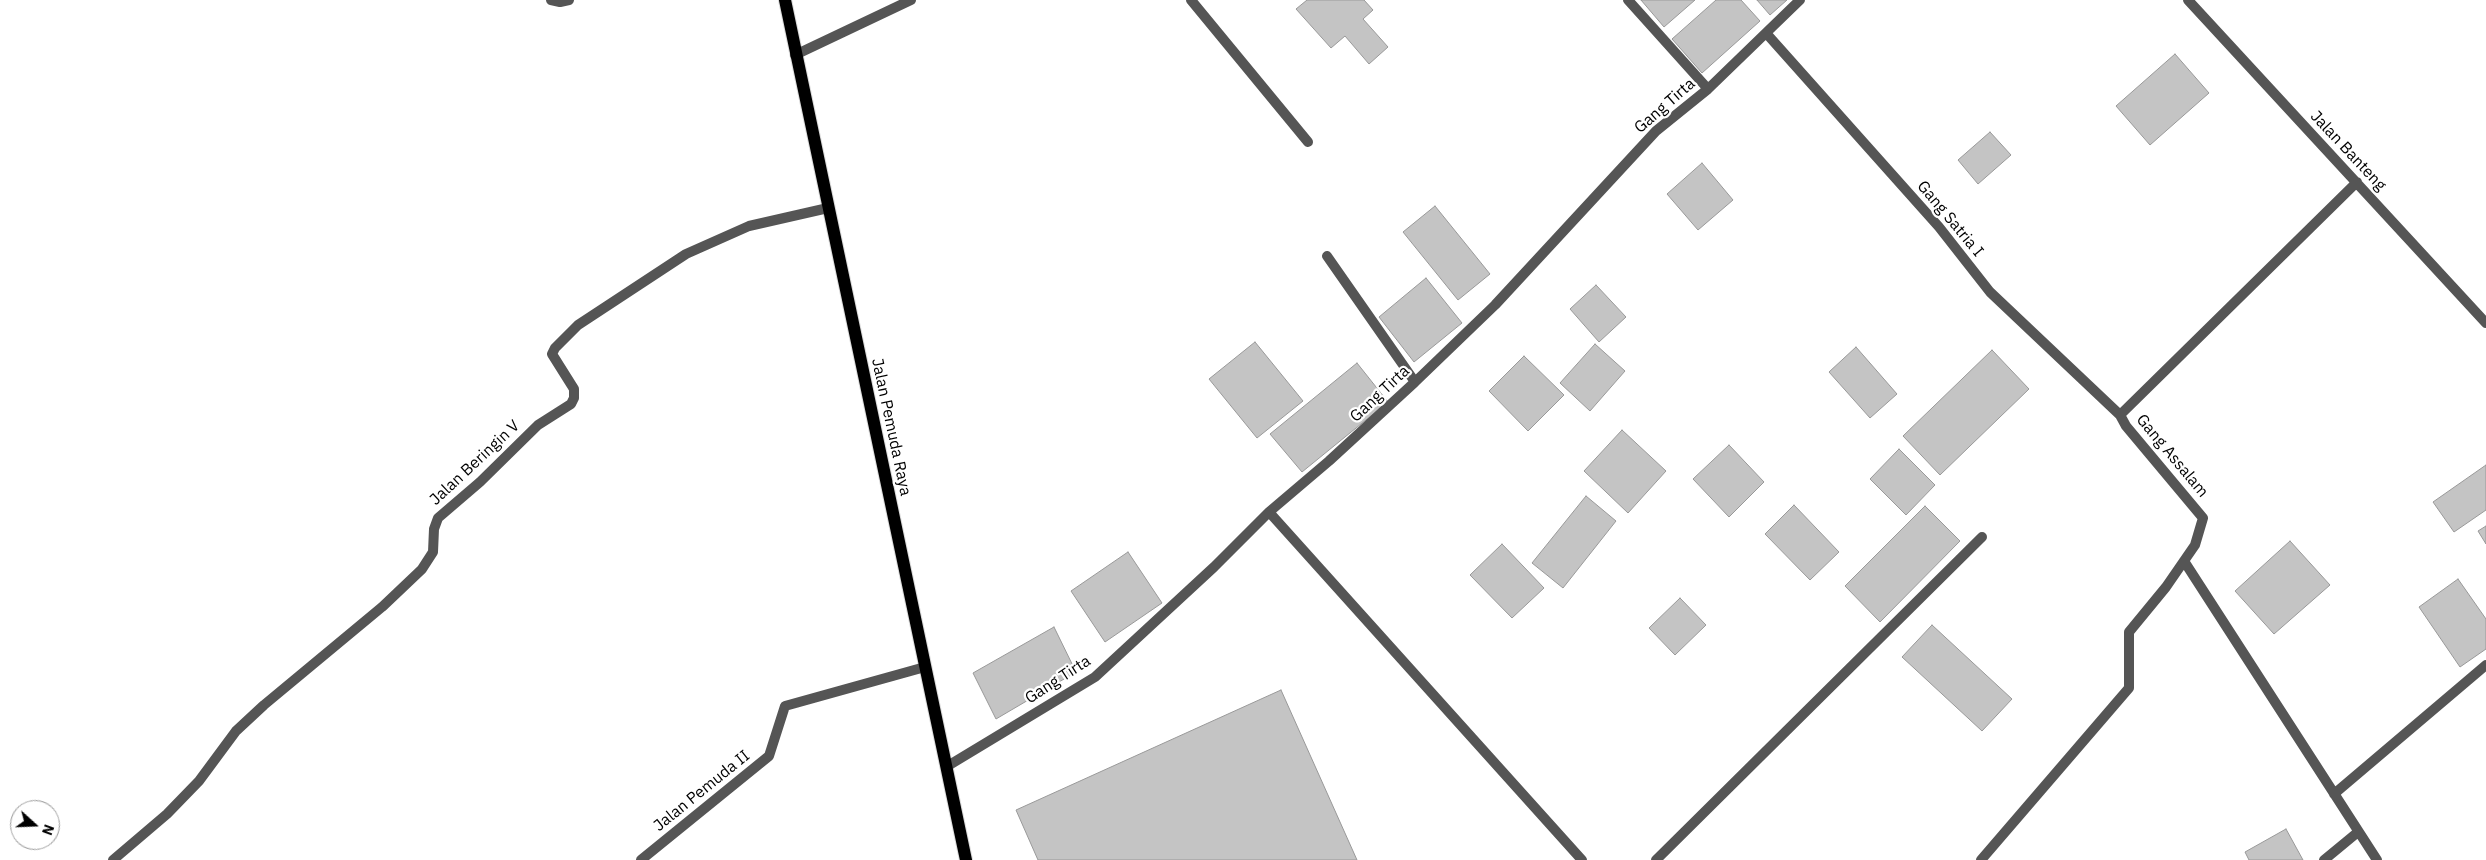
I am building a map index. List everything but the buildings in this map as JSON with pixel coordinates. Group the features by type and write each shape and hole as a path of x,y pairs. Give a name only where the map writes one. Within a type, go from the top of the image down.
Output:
{"main road":[{"name":"Jalan Pemuda Raya","path":"785,0 966,860"}],"street":[{"path":"550,0 560,2 569,0"},
{"path":"796,54 911,0"},
{"path":"1191,0 1308,142"},
{"path":"1628,0 1708,89"},
{"name":"Gang Tirta","path":"946,767 1095,677 1214,567 1269,512 1329,461 1415,382 1495,305 1656,131 1708,89 1800,0"},
{"name":"Jalan Banteng","path":"2188,0 2486,323"},
{"name":"Gang Satria I","path":"1766,33 1939,228 1990,292 2120,415"},
{"name":"Gang Assalam","path":"1981,860 2129,688 2130,632 2166,588 2195,545 2203,518 2126,426 2120,415 2357,182"},
{"name":"Jalan Beringin V","path":"113,860 167,814 199,781 236,731 264,705 349,635 422,569 433,552 434,528 438,518 480,482 538,425 571,404 574,398 574,389 552,354 554,348 578,325 686,254 749,226 828,208"},
{"path":"1327,256 1415,382"},
{"path":"1269,512 1582,860"},
{"path":"1656,860 1982,537"},
{"path":"2184,561 2358,832 2378,860"},
{"path":"2334,794 2486,664"},
{"name":"Jalan Pemuda II","path":"641,860 768,756 785,706 925,667"},
{"path":"2324,860 2358,832"}]}
